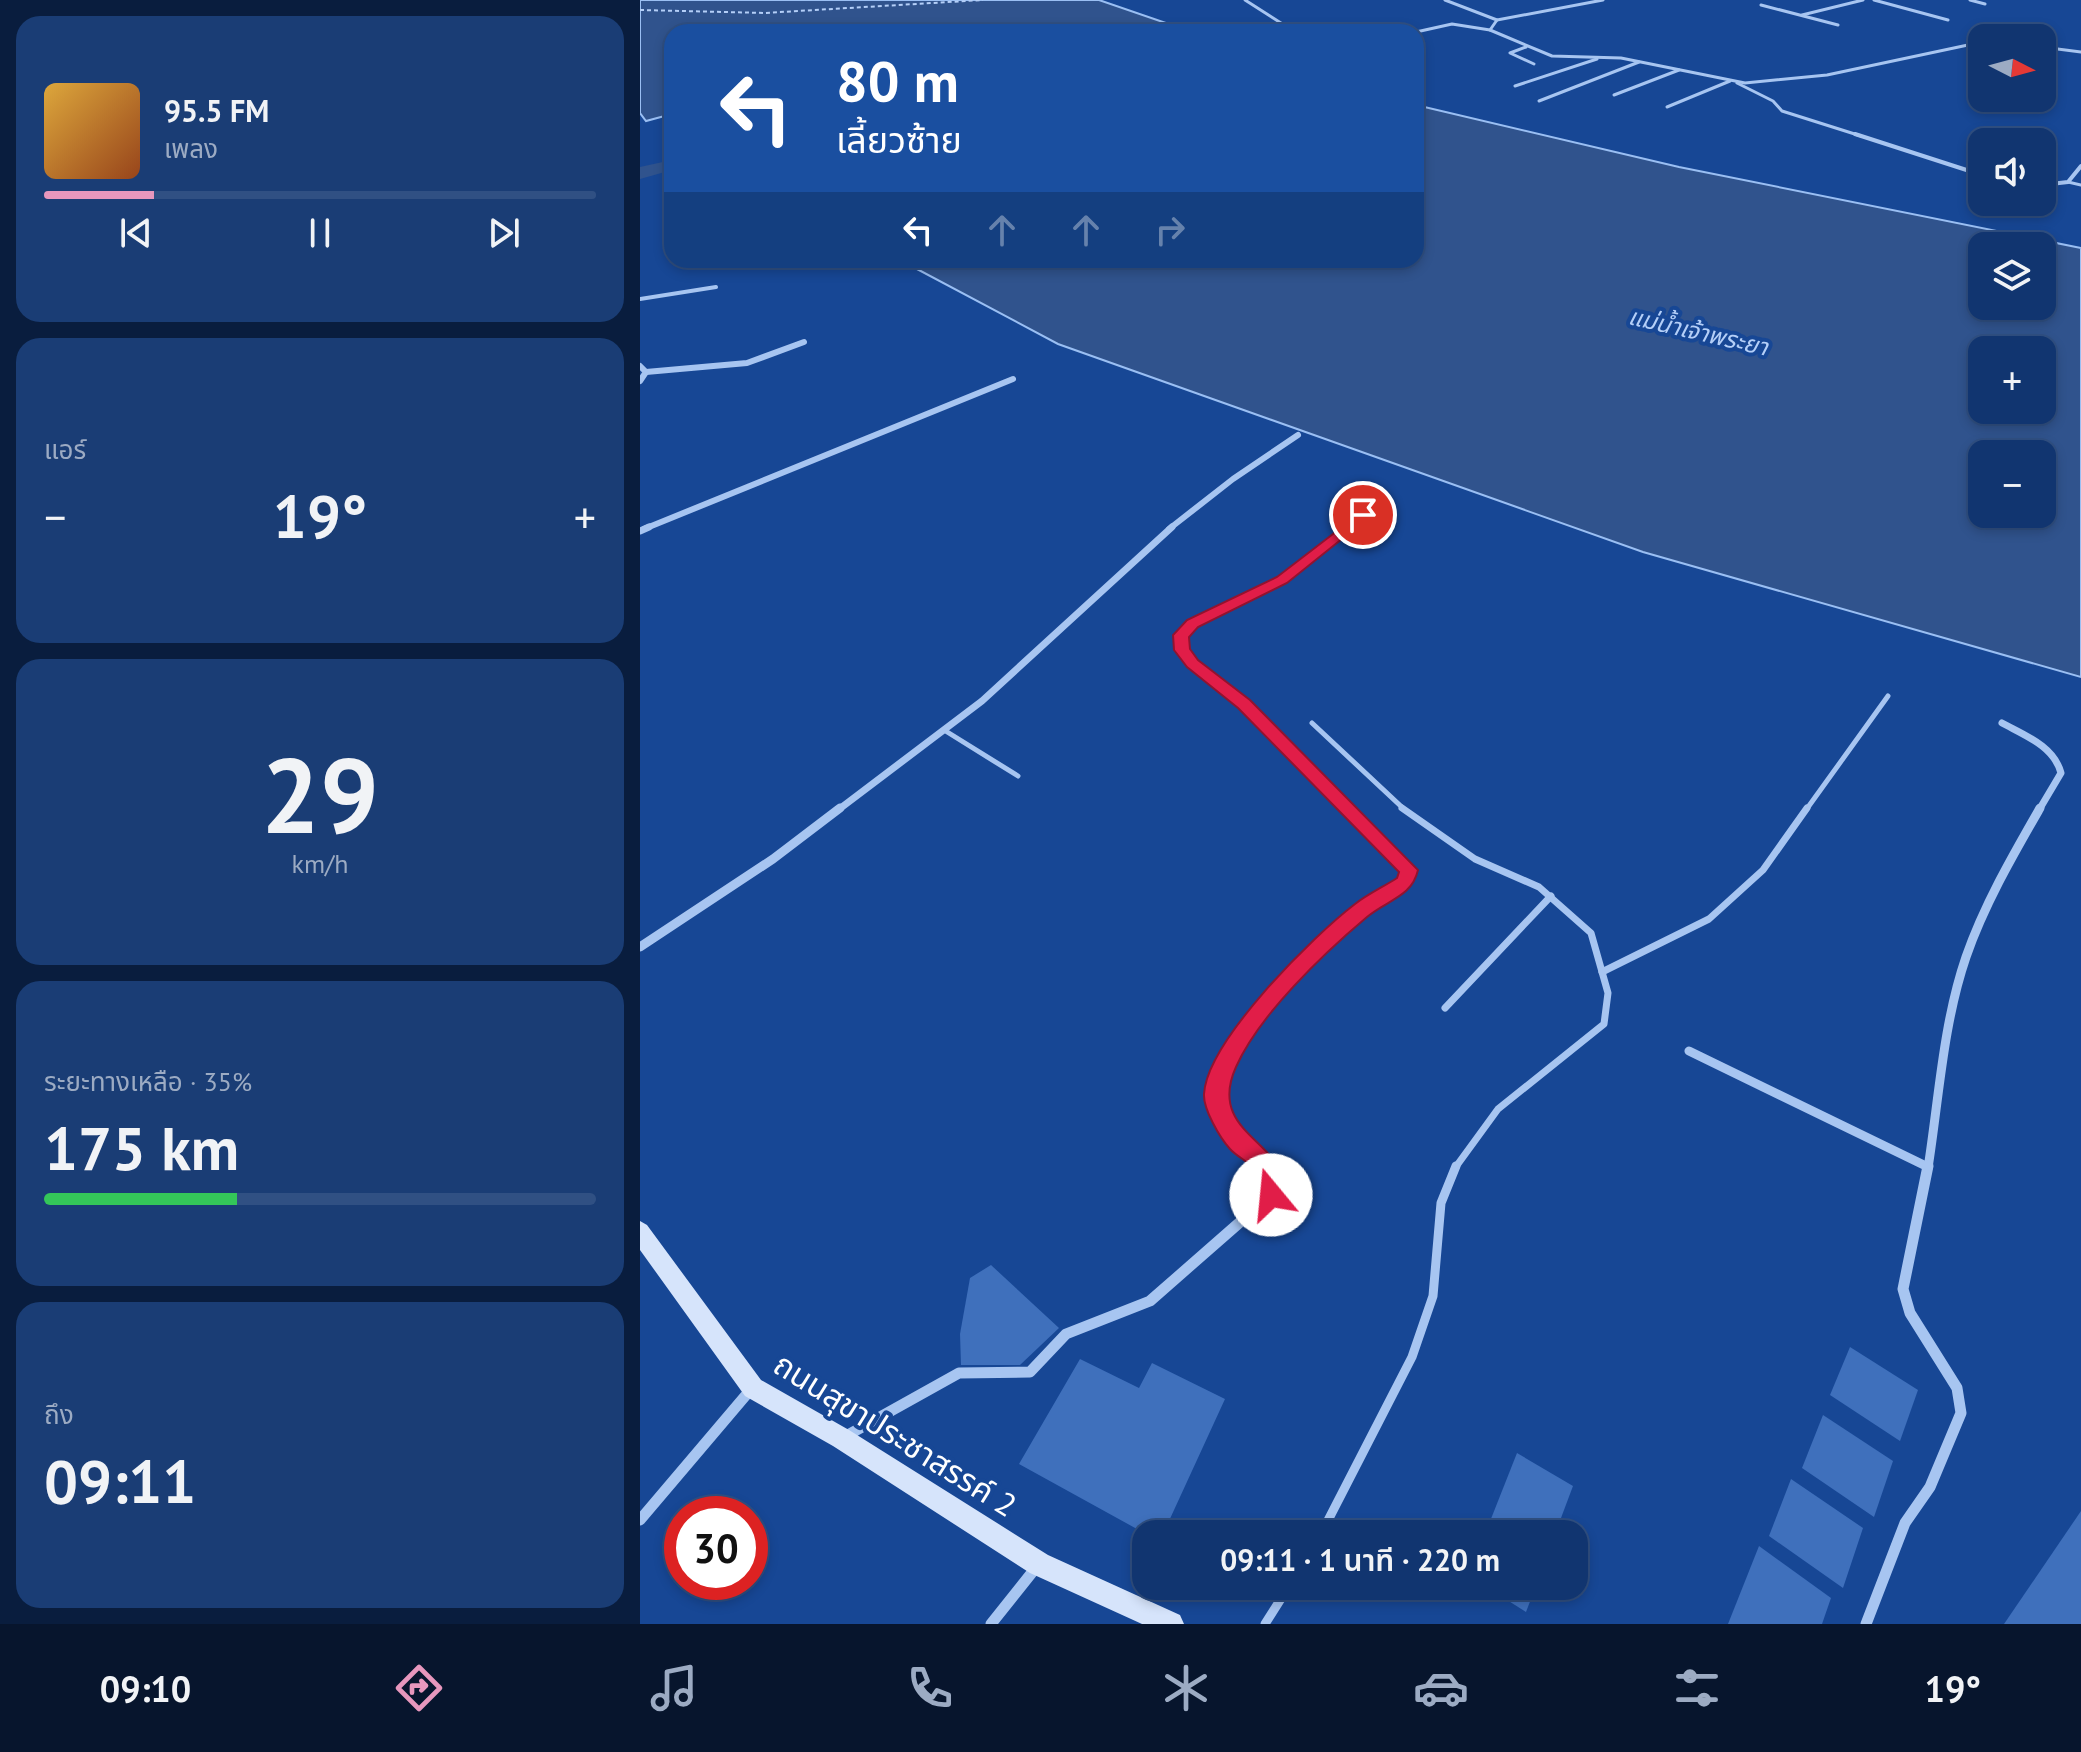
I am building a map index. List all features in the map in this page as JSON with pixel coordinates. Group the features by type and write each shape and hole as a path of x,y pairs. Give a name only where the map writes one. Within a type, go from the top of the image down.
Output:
{"street":[{"path":"1245,0 1282,24"},
{"path":"1445,0 1497,20 1603,0"},
{"path":"1801,15 1863,0"},
{"path":"1874,0 1948,20"},
{"path":"1970,0 1985,4"},
{"path":"1761,5 1838,25"},
{"path":"1490,30 1497,20"},
{"path":"1424,30 1452,24 1490,30 1552,56 1640,61 1734,82 1769,99 1782,111 1968,171"},
{"path":"1667,107 1734,82 1827,75 1968,45"},
{"path":"2056,49 2081,52"},
{"path":"1515,86 1605,57"},
{"path":"1539,101 1640,61"},
{"path":"1614,95 1680,69"},
{"path":"2056,183 2068,182 2081,166"},
{"path":"640,299 716,287"},
{"path":"646,372 747,363 804,342"},
{"path":"640,366 646,372"},
{"path":"640,381 646,372"},
{"path":"640,531 1013,379"},
{"path":"640,947 773,859 982,701 1151,544 1233,479 1298,435"},
{"path":"841,1438 959,1373 1030,1372 1066,1334 1150,1301 1271,1195 1273,1182 1265,1164 1238,1142 1220,1110 1215,1094 1226,1062 1258,1011 1361,910 1406,882 1409,870 1244,704 1192,663 1182,650 1181,635 1193,623 1282,580 1363,515"},
{"path":"1866,1624 1905,1523 1930,1487 1961,1413 1957,1388 1910,1313 1903,1289 1928,1167 1946,1042 1966,957 2008,863 2061,773 2061,765 2047,750 2002,723"},
{"path":"1689,1051 1928,1167"},
{"name":"ถนนสุขาประชาสรรค์ 2","path":"640,1232 753,1388 841,1438 1039,1564 1171,1624"},
{"path":"640,1520 753,1388"},
{"path":"991,1624 1039,1564"}],"lane":[{"path":"1526,47 1510,53 1534,64"},
{"path":"2068,182 2081,185"},
{"path":"1602,972 1709,919 1763,870 1888,696"},
{"path":"1312,723 1403,809 1475,859 1539,887 1591,933 1602,972 1608,1011 1604,1024 1498,1109 1458,1162 1441,1203 1433,1296 1412,1357 1328,1520"},
{"path":"944,730 1018,776"},
{"path":"1445,1008 1551,896"},
{"path":"1265,1624 1280,1600"}],"water":[{"path":"640,0 1099,0 1169,24 664,24 664,116 646,121 640,113"},
{"name":"แม่น้ำเจ้าพระยา","path":"1424,107 1679,167 2002,232 1968,232 1968,320 2056,320 2056,243 2081,248 2081,677 1643,552 1058,344 915,268 1424,268"}],"building":[{"path":"991,1265 1059,1328 1020,1365 961,1365 960,1334 970,1278"},
{"path":"1850,1347 1918,1390 1900,1441 1830,1395"},
{"path":"1080,1359 1139,1388 1152,1363 1225,1399 1169,1520 1132,1520 1132,1526 1019,1464"},
{"path":"1823,1415 1893,1461 1874,1517 1802,1468"},
{"path":"1517,1453 1573,1486 1560,1520 1491,1520"},
{"path":"1791,1479 1863,1528 1843,1588 1769,1536"},
{"path":"2081,1511 2081,1624 2004,1624"},
{"path":"1759,1546 1831,1598 1822,1624 1728,1624"},
{"path":"1507,1600 1531,1600 1526,1612"}],"waterway":[{"path":"640,173 664,167"}],"ferry route":[{"path":"640,10 765,13 983,0"}],"route":[{"path":"1271,1195 1273,1182 1265,1164 1238,1142 1220,1110 1215,1094 1226,1062 1258,1011 1361,910 1406,882 1409,870 1244,704 1192,663 1182,650 1181,635 1193,623 1282,580 1363,515"}]}
